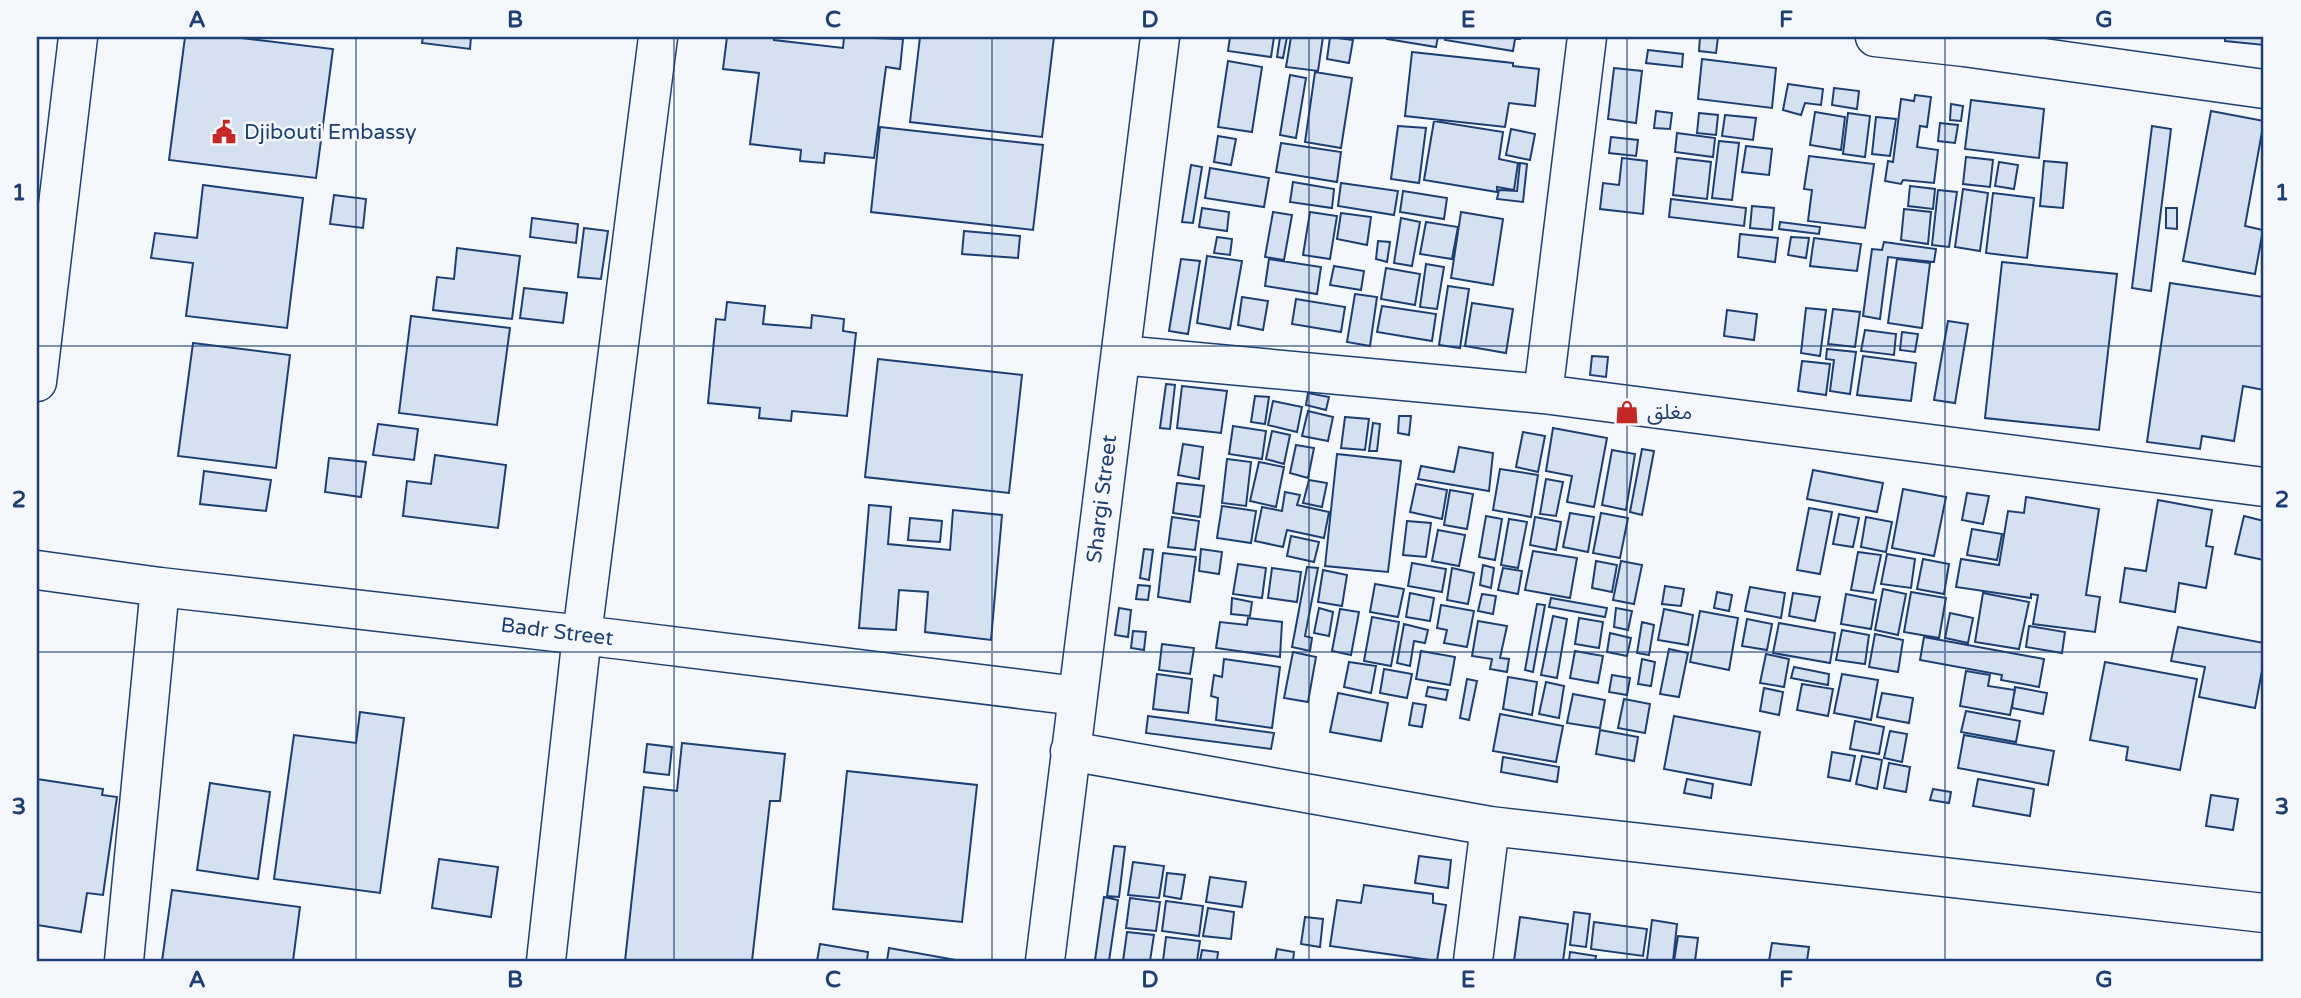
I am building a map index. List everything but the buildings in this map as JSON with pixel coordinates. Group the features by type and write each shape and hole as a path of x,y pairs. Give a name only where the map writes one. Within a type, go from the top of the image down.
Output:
{"street":[{"path":"37,382 78,37"},
{"path":"546,961 582,635 659,37"},
{"name":"Shargi Street","path":"1045,961 1160,37"},
{"path":"1543,394 1587,37"},
{"path":"1875,37 1965,42 2264,89"},
{"path":"1121,355 1543,394 2264,487"},
{"name":"Badr Street","path":"37,570 1077,696"},
{"path":"124,961 160,587"},
{"path":"1070,751 1490,826 2264,912"},
{"path":"1473,961 1490,826"}],"place":[{"name":"Djibouti Embassy","path":"224,132"},
{"name":"مغلق","path":"1627,412"}]}
